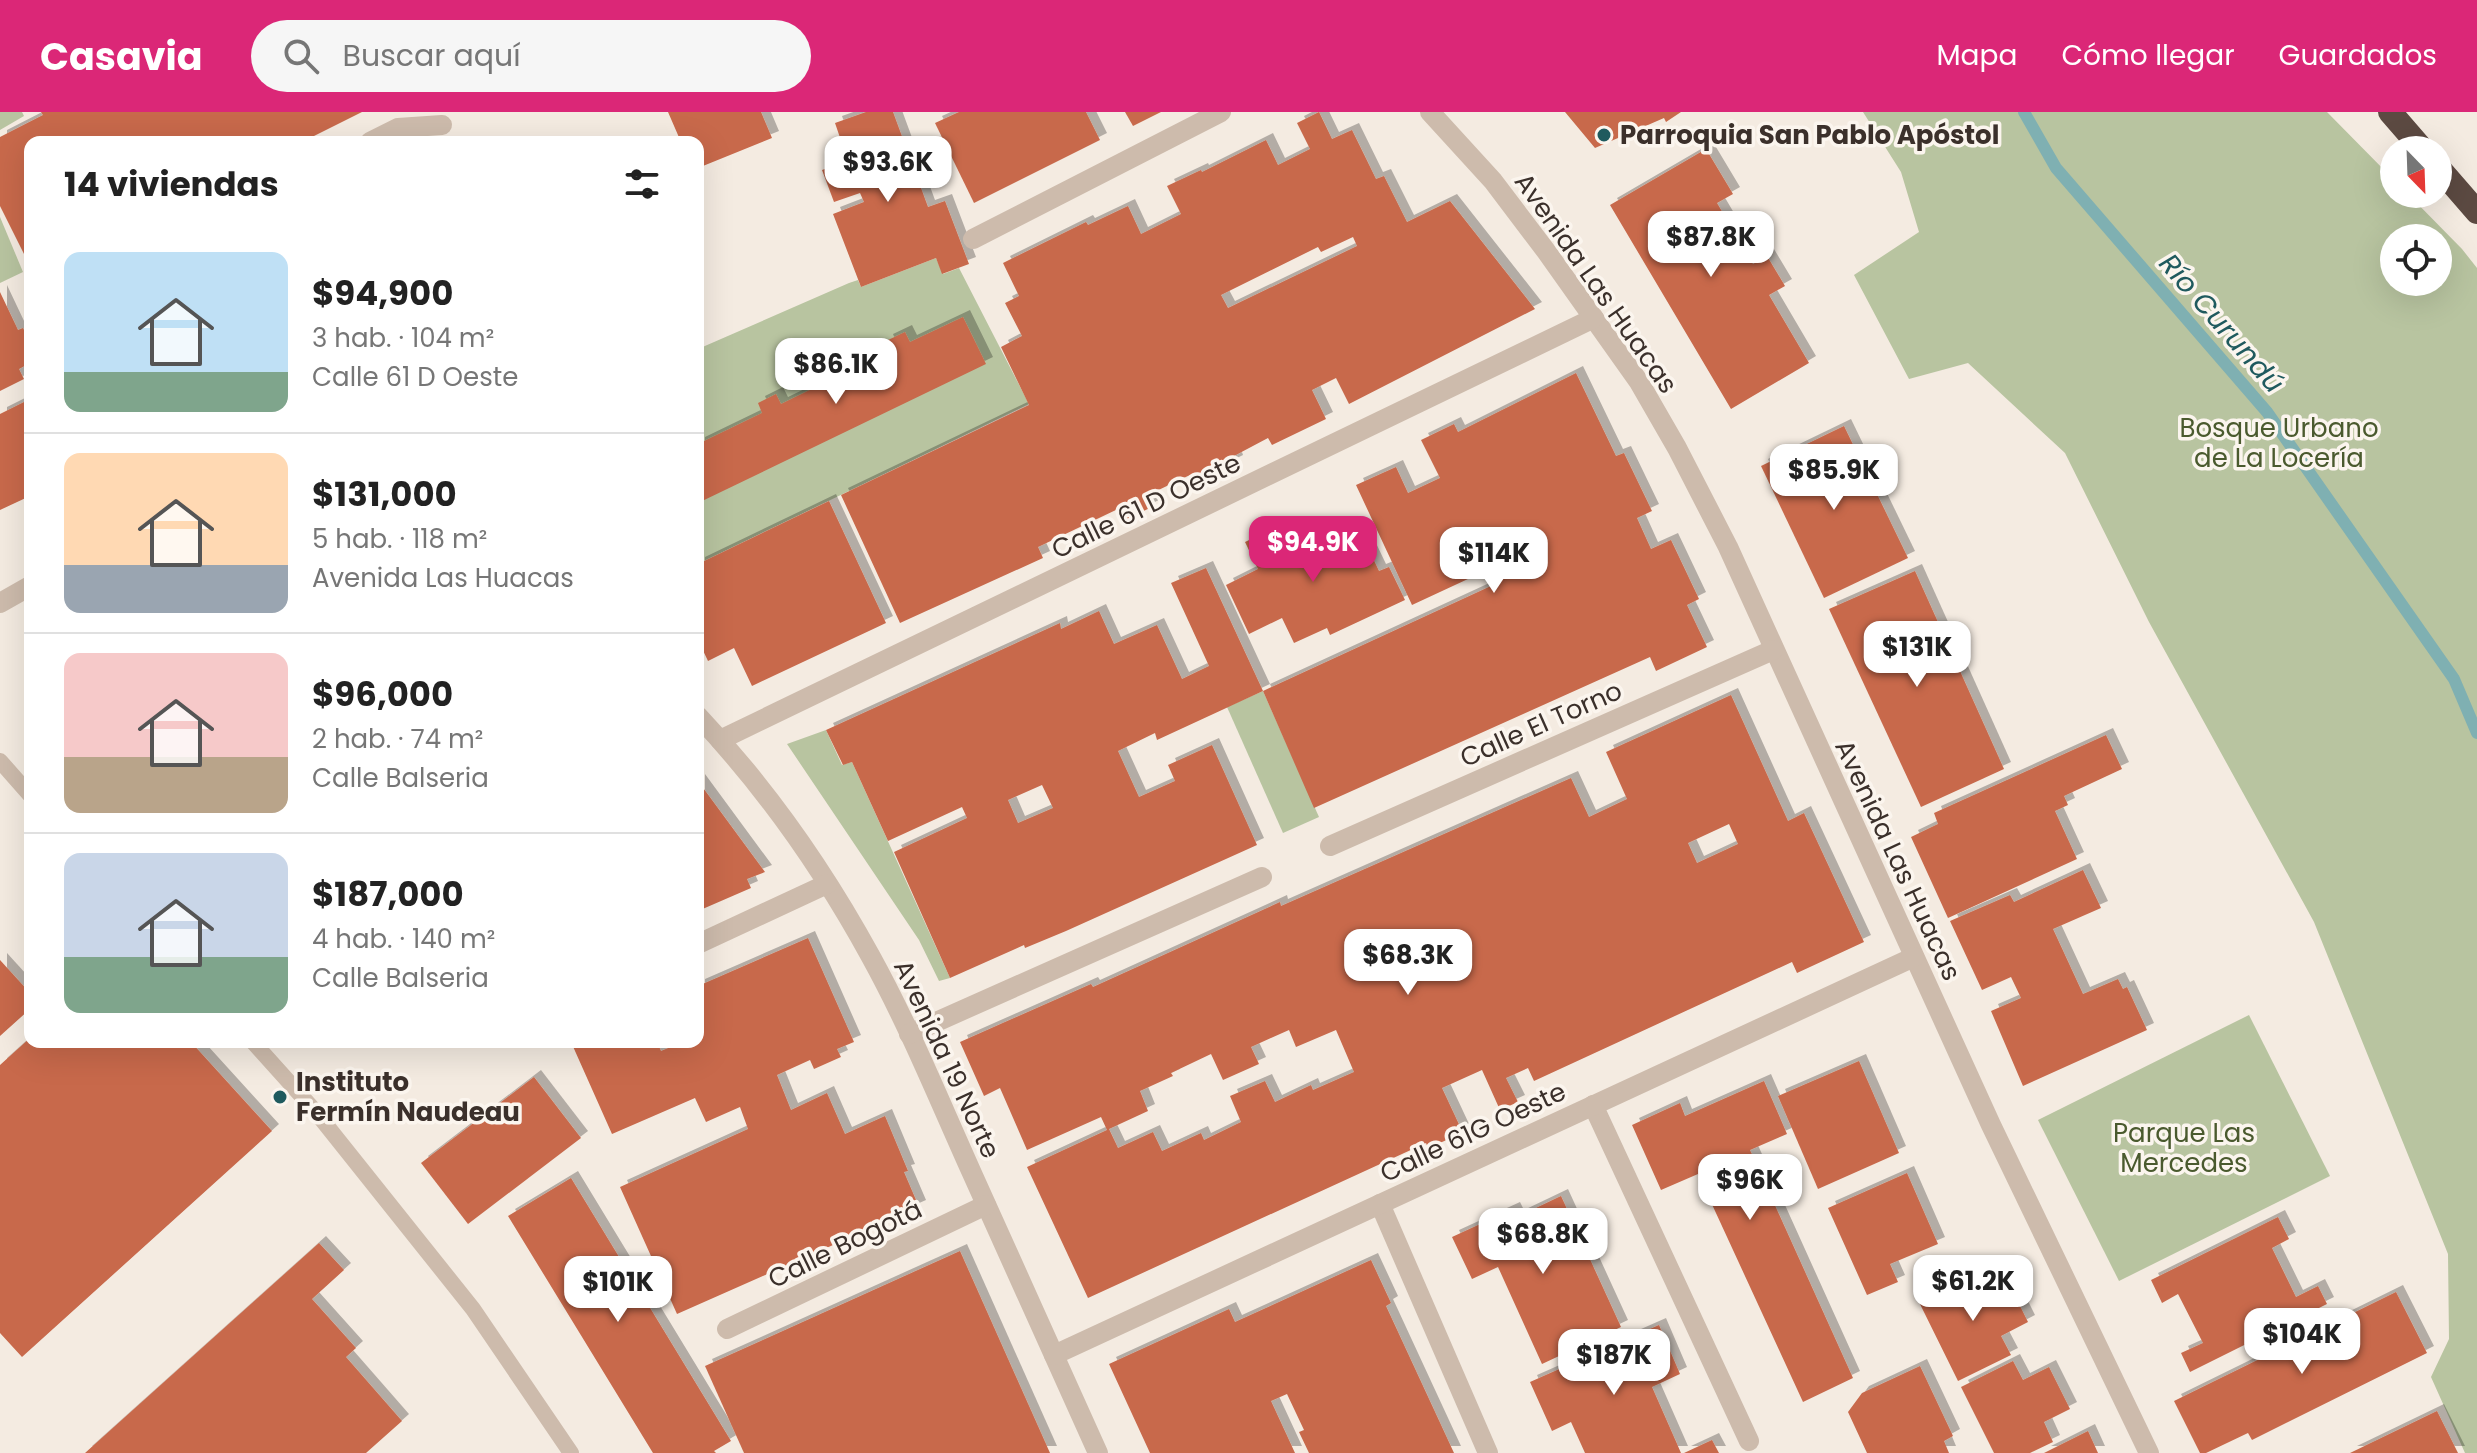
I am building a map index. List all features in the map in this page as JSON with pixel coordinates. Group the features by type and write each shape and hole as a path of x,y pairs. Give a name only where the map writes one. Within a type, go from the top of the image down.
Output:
{"highway":[{"path":"2390,112 2411,136"},
{"path":"2452,183 2477,212"}],"street":[{"path":"973,239 1221,112"},
{"name":"Avenida Las Huacas","path":"1430,112 1493,181 1594,318 1639,382 1677,448 1728,547 1991,1125 2149,1453"},
{"path":"382,136 398,128 441,126"},
{"name":"Calle 61 D Oeste","path":"720,740 1594,318"},
{"path":"0,603 24,589"},
{"name":"Calle El Torno","path":"1330,846 1773,650"},
{"name":"Avenida 19 Norte","path":"704,723 776,811 827,884 871,957 909,1034 1098,1453"},
{"path":"909,1034 1262,877"},
{"path":"704,941 827,884"},
{"name":"Calle 61G Oeste","path":"1054,1355 1914,957"},
{"path":"1593,1105 1749,1441"},
{"path":"1380,1204 1488,1453"},
{"name":"Calle Bogotá","path":"727,1329 986,1205"}],"lane":[{"path":"0,761 24,788"},
{"path":"258,1048 315,1111 473,1309 571,1453"}],"green space":[{"path":"0,112 22,112 24,116 0,130"},
{"name":"Bosque Urbano de La Locería","path":"1863,112 2327,112 2380,166 2380,208 2422,208 2437,224 2380,224 2380,296 2452,296 2452,239 2477,268 2477,1453 2465,1453 2431,1377 2449,1339 2448,1254 2314,922 2149,622 2065,453 1968,363 1909,379 1854,275 1919,232 1901,172"},
{"path":"0,217 23,272 0,283"},
{"path":"936,258 943,274 959,268 1029,404 704,561 704,346 849,283 858,280 861,287"},
{"path":"1263,691 1319,817 1283,833 1227,707"},
{"path":"826,730 842,765 852,762 950,978 939,981 919,940 787,744"},
{"name":"Parque Las Mercedes","path":"2249,1015 2330,1176 2119,1281 2038,1120"}],"building":[{"path":"41,112 362,112 314,136 24,136 24,254 0,206 0,137 43,115"},
{"path":"668,112 761,112 772,138 704,166 704,136 678,136"},
{"path":"866,112 893,112 928,207 945,201 969,264 942,274 936,258 861,287 833,214 864,202 860,193 834,202 822,170 848,161 835,123"},
{"path":"959,112 1086,112 1100,140 974,203 935,123"},
{"path":"1125,112 1161,112 1133,126"},
{"path":"1319,112 1332,139 1352,130 1376,179 1384,176 1407,222 1450,201 1535,309 1349,404 1336,378 1312,390 1326,419 1272,445 1268,438 1234,456 1236,462 1194,483 1190,475 1148,495 1154,506 1123,521 1118,509 1038,547 1043,558 900,623 841,495 1029,405 1001,347 1022,336 1005,303 1019,296 1003,263 1086,222 1088,225 1128,206 1141,234 1181,214 1167,186 1266,140 1278,165 1310,149 1297,123","holes":["1353,237 1357,246 1228,308 1221,295 1318,247 1321,252"]},
{"name":"Parroquia San Pablo Apóstol","path":"1565,112 1681,112 1666,122 1664,118 1595,148"},
{"path":"1706,149 1733,194 1717,203 1753,264 1767,256 1785,286 1769,295 1809,363 1731,409 1610,205"},
{"path":"0,292 18,330 24,330 24,366 19,369 24,379 0,391"},
{"path":"963,317 986,364 704,500 704,441 762,413 758,403 776,394 781,404 890,351 886,341 905,332 910,342"},
{"path":"1576,373 1616,456 1624,453 1652,511 1637,518 1651,549 1671,540 1699,599 1687,605 1707,647 1656,671 1650,657 1314,808 1263,691 1491,586 1483,572 1412,605 1356,485 1396,467 1408,493 1440,478 1421,440 1454,424 1458,432"},
{"path":"24,402 24,499 0,510 0,414"},
{"path":"1844,426 1908,558 1824,598 1761,466"},
{"path":"829,501 886,623 752,686 734,648 708,661 704,653 704,561"},
{"path":"1356,523 1379,571 1389,567 1405,600 1330,635 1327,628 1294,643 1282,618 1249,634 1226,585 1258,569 1245,542 1278,526 1291,553"},
{"path":"1206,568 1263,691 1157,740 1155,733 1118,751 1139,797 1175,781 1168,765 1212,745 1257,845 1066,931 1025,948 1024,945 950,978 894,852 967,818 962,807 888,841 852,762 843,765 826,730 1060,623 1061,629 1099,611 1114,644 1157,625 1182,679 1209,666 1171,583","holes":["1042,785 1053,808 1018,823 1008,800"]},
{"path":"1915,571 2004,769 1921,807 1829,609"},
{"path":"1731,695 1788,821 1804,813 1864,942 1797,973 1792,962 1534,1081 1528,1068 1506,1078 1518,1102 1500,1110 1482,1070 1442,1088 1463,1133 1428,1148 1426,1143 1088,1298 1027,1167 1107,1130 1101,1117 1027,1150 1000,1088 984,1096 960,1042 1091,984 1093,987 1280,902 1281,906 1571,778 1589,817 1627,799 1606,752","holes":["1729,824 1738,844 1697,863 1688,843","1289,1030 1296,1047 1336,1030 1354,1072 1313,1090 1311,1085 1275,1102 1265,1081 1230,1096 1241,1122 1204,1140 1201,1133 1162,1151 1153,1132 1118,1148 1109,1129 1148,1111 1140,1091 1211,1054 1223,1080 1259,1064 1251,1047"]},
{"path":"2106,735 2122,769 2064,796 2068,805 2055,811 2077,859 1948,918 1911,837 1938,824 1934,813"},
{"path":"704,789 765,872 747,879 751,888 704,908"},
{"path":"2083,870 2101,908 2053,929 2083,994 2118,979 2123,989 2127,987 2147,1030 2023,1086 1991,1011 2021,998 2011,977 1982,990 1950,921 2010,895 2014,902"},
{"path":"808,938 854,1042 837,1049 841,1057 814,1069 810,1060 777,1075 791,1110 827,1093 845,1134 885,1116 919,1207 677,1314 620,1187 748,1129 740,1107 706,1122 695,1098 612,1134 574,1048 660,1048 661,1051 668,1048 704,1048 704,983"},
{"path":"0,960 24,986 24,1014 0,1036"},
{"path":"24,1043 24,1048 196,1048 272,1131 22,1357 0,1333 0,1065"},
{"path":"1859,1061 1899,1153 1818,1189 1778,1096"},
{"path":"534,1077 581,1138 468,1224 421,1163"},
{"path":"1764,1081 1787,1134 1750,1150 1853,1378 1803,1402 1698,1174 1661,1190 1632,1125 1680,1103 1685,1116"},
{"path":"1907,1173 1938,1244 1890,1264 1898,1282 1867,1295 1828,1208"},
{"path":"571,1178 731,1441 714,1451 716,1453 653,1453 508,1216"},
{"path":"1561,1196 1621,1327 1542,1364 1498,1267 1472,1279 1452,1237 1513,1209 1517,1217"},
{"path":"2278,1217 2289,1239 2272,1248 2296,1297 2318,1286 2327,1304 2190,1372 2181,1353 2203,1343 2178,1294 2162,1303 2151,1280"},
{"path":"319,1243 344,1270 312,1299 356,1348 346,1357 402,1421 366,1453 85,1453"},
{"path":"960,1251 1050,1453 744,1453 705,1366"},
{"path":"1371,1260 1391,1303 1386,1306 1454,1453 1309,1453 1299,1432 1304,1430 1287,1394 1271,1401 1295,1453 1150,1453 1109,1364 1229,1309 1235,1322"},
{"path":"1971,1274 1980,1293 2007,1280 2028,1322 2001,1336 2011,1355 1958,1381 1918,1300"},
{"path":"2396,1292 2427,1353 2252,1440 2248,1433 2200,1453 2174,1401"},
{"path":"1659,1325 1680,1374 1652,1387 1681,1453 1585,1453 1571,1422 1552,1431 1530,1382"},
{"path":"2013,1361 2023,1380 2049,1367 2070,1409 2044,1422 2053,1442 2030,1453 1994,1453 1961,1387"},
{"path":"1920,1366 1953,1436 1944,1441 1949,1453 1867,1453 1848,1412 1862,1393"},
{"path":"2437,1411 2458,1453 2350,1453"},
{"path":"2088,1431 2098,1453 2044,1453"},
{"path":"1712,1440 1719,1453 1684,1453"}],"waterway":[{"name":"Río Curundú","path":"2024,112 2056,168 2267,412 2454,679 2477,733"}],"place":[{"name":"Parroquia San Pablo Apóstol","path":"1604,135"},
{"name":"Instituto Fermín Naudeau","path":"280,1097"}]}
